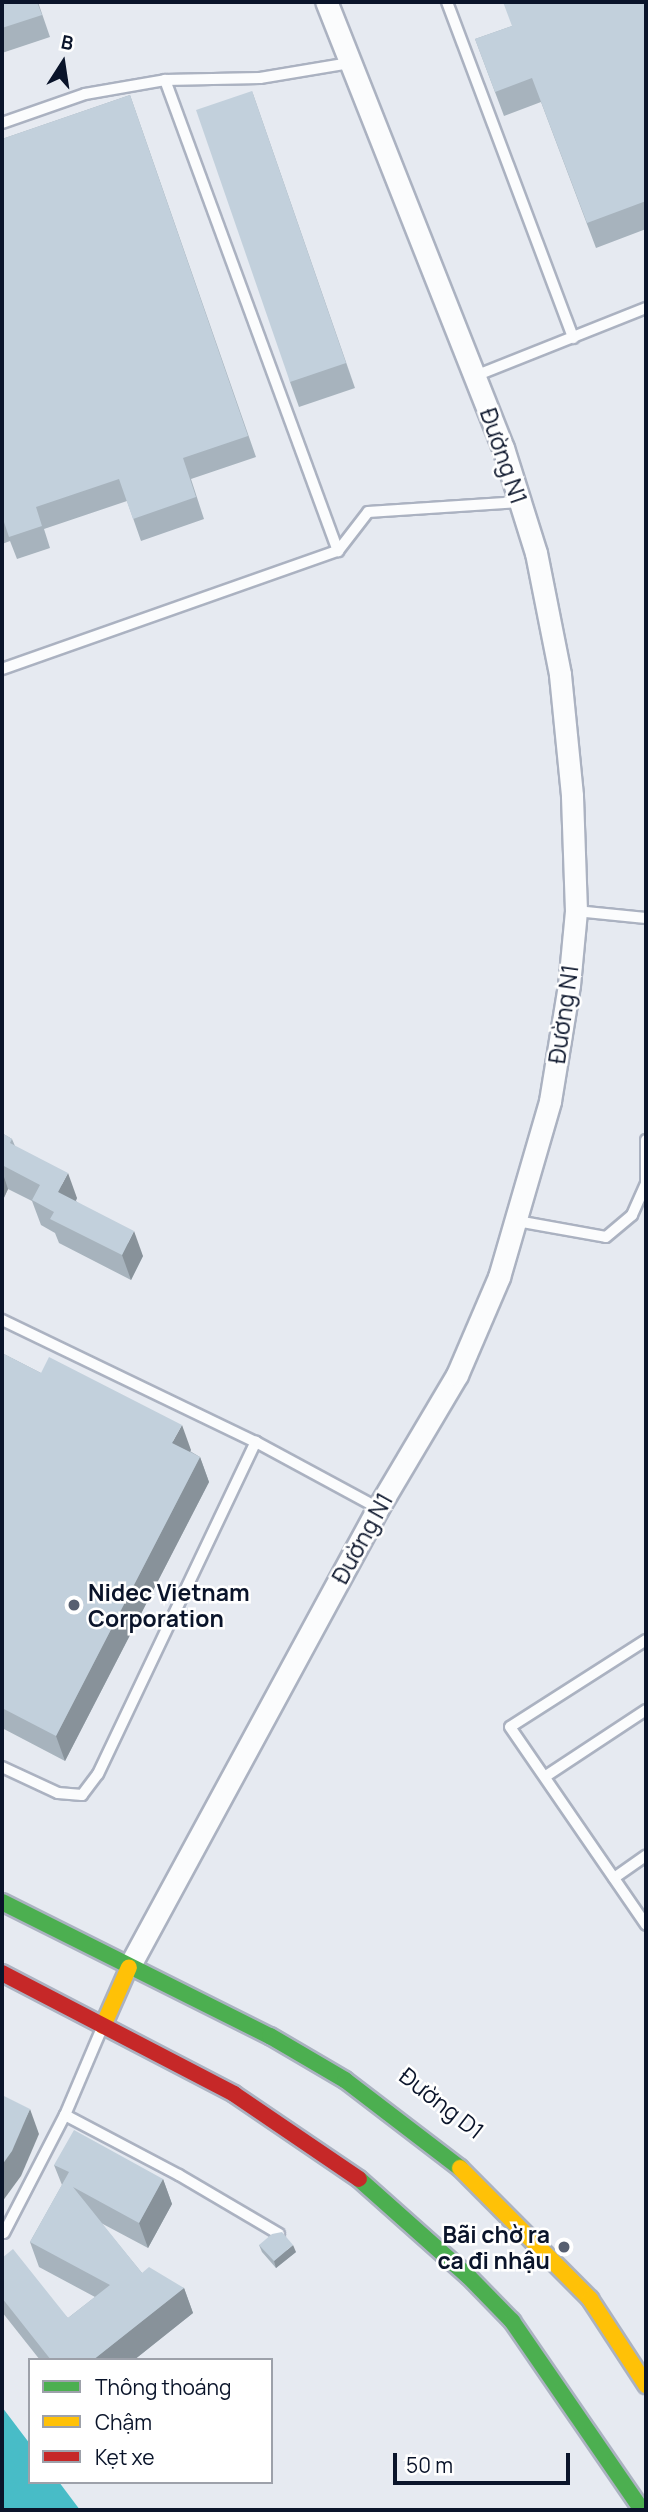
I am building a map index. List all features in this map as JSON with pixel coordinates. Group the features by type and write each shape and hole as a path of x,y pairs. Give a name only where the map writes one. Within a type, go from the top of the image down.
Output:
{"main road":[{"name":"Đường D1","path":"2,1884 46,1908 58,1931"},
{"name":"Đường D1","path":"2,1902 270,2036 345,2080 454,2162 513,2217 590,2299 646,2385"},
{"path":"103,2026 129,1967"},
{"path":"2,1973 234,2094 349,2171 469,2277 512,2321 592,2433 642,2510"},
{"name":"Đường D1","path":"215,2010 258,2011 289,2028"},
{"path":"175,2062 208,2099 219,2105"},
{"path":"240,2119 335,2180 382,2221 419,2235"},
{"name":"Đường D1","path":"583,2267 590,2299"},
{"path":"469,2277 474,2306"},
{"path":"507,2343 563,2419 592,2433"}],"street":[{"name":"Đường N1","path":"129,1967 378,1508 457,1375 499,1277 517,1221 550,1101 569,985 576,911 572,794 560,674 536,552 475,376 326,2"}],"lane":[{"path":"447,2 573,338"},
{"path":"2,123 85,94 164,80 260,78 350,64"},
{"path":"164,80 338,551"},
{"path":"475,376 646,308"},
{"path":"2,669 338,551 368,512 520,502"},
{"path":"576,911 646,918"},
{"path":"517,1221 606,1237 632,1215 646,1183 646,1140"},
{"path":"2,1320 256,1442 378,1508"},
{"path":"2,1767 58,1793 82,1796 98,1774 256,1442"},
{"path":"646,1640 510,1727 646,1925"},
{"path":"546,1776 646,1710"},
{"path":"614,1878 646,1856"},
{"path":"4,2234 65,2115 103,2026"},
{"path":"65,2115 179,2175 279,2234"}],"water":[{"path":"2,2407 28,2441 28,2484 60,2484 80,2510 2,2510"}],"building":[{"path":"2,2 37,2 42,15 2,28"},
{"path":"503,2 646,2 646,201 587,223 532,78 495,92 475,39 512,26"},
{"path":"252,91 346,363 290,382 196,110"},
{"path":"130,95 248,436 183,458 196,497 133,519 119,479 36,507 42,526 9,537 2,519 2,139"},
{"path":"2,1133 12,1139 10,1143 68,1173 58,1192 134,1231 122,1255 50,1219 54,1212 32,1200 40,1185 2,1165"},
{"name":"Nidec Vietnam Corporation","path":"2,1353 41,1373 49,1357 182,1425 172,1443 200,1457 56,1736 2,1708"},
{"path":"2,2095 30,2109 12,2151 2,2165"},
{"path":"74,2130 163,2179 139,2223 73,2187 142,2273 149,2267 184,2288 96,2358 49,2358 2,2298 2,2258 13,2249 68,2318 110,2285 30,2242 69,2172 54,2165"},
{"path":"282,2232 293,2245 274,2261 259,2245 272,2234"}],"traffic: fast":[{"path":"2,1902 270,2036 345,2080 460,2168"},
{"path":"359,2179 469,2277 512,2321 642,2510"}],"traffic: slow":[{"path":"103,2026 129,1967"},
{"path":"460,2168 590,2299 646,2385"}],"traffic: jam":[{"path":"2,1973 234,2094 359,2179"}],"place":[{"name":"Nidec Vietnam Corporation","path":"74,1605"},
{"name":"Bãi chờ ra ca đi nhậu","path":"564,2247"}]}
